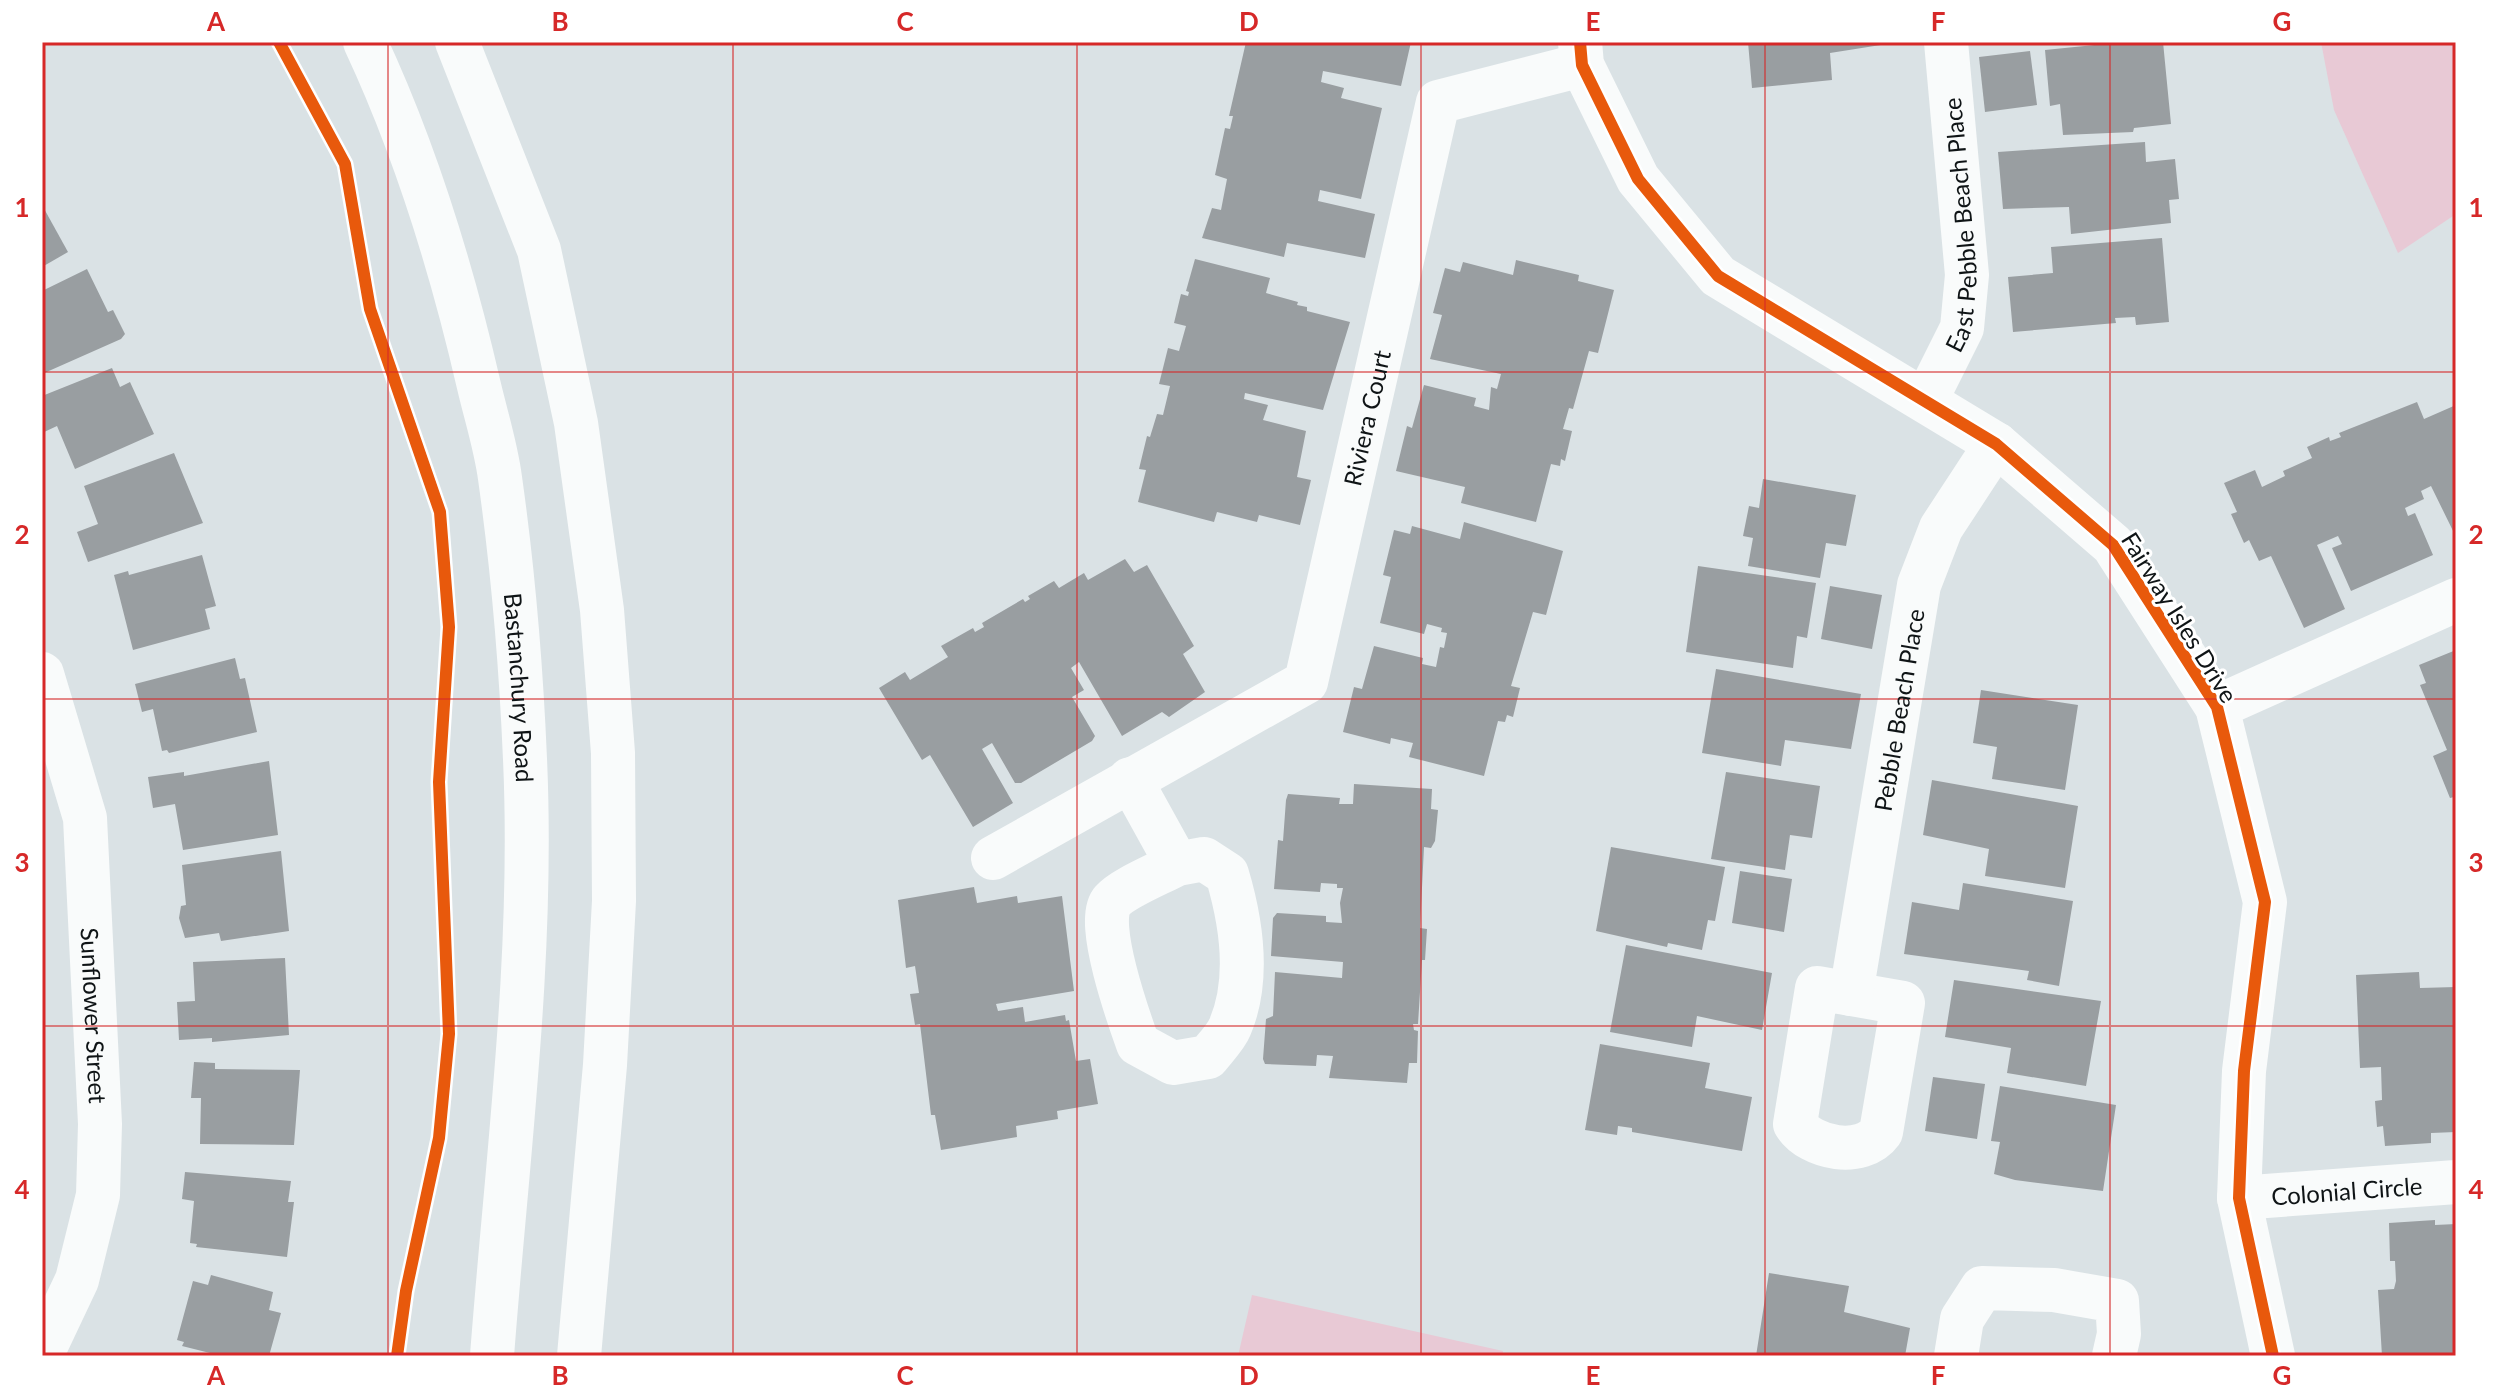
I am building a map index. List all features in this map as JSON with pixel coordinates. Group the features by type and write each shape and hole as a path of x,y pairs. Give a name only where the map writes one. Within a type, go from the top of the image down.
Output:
{"street":[{"name":"Bastanchury Road","path":"365,42 427,199 467,332 500,474 514,606 526,761 525,900 516,1070 492,1356"},
{"path":"457,42 539,250 576,423 602,610 613,753 614,901 605,1065 579,1356"},
{"name":"East Pebble Beach Place","path":"1926,400 1962,328 1967,275 1946,42"},
{"name":"Fairway Isles Drive","path":"1581,53 1638,179 1718,276 1996,444 2113,545 2217,707 2265,902 2244,1071 2239,1198 2273,1356"},
{"name":"Riviera Court","path":"993,858 1306,682 1438,102 1581,53"},
{"name":"Pebble Beach Place","path":"1851,994 1919,585 1941,528 1996,444"},
{"path":"2217,707 2456,600"},
{"name":"Sunflower Street","path":"42,674 85,818 100,1124 98,1195 77,1280 42,1354"},
{"path":"1130,779 1177,864"},
{"name":"Colonial Circle","path":"2239,1198 2456,1182"},
{"path":"1956,1356 1962,1319 1982,1288 2054,1290 2117,1301 2119,1334 2114,1356"}],"shaded area":[{"path":"2321,42 2456,42 2456,214 2398,253 2334,110"},
{"path":"1252,1295 1503,1351 1502,1356 1238,1356"}],"building":[{"path":"1246,42 1411,42 1401,86 1323,71 1321,82 1344,88 1341,98 1382,108 1361,199 1320,190 1318,201 1375,214 1365,258 1287,243 1284,257 1202,238 1212,208 1221,210 1227,179 1215,175 1225,128 1230,129 1233,116 1229,116"},
{"path":"1748,42 1887,44 1830,53 1832,80 1752,88"},
{"path":"2124,42 2163,42 2171,124 2134,128 2133,132 2063,135 2060,104 2050,106 2045,50"},
{"path":"2030,51 2037,105 1985,112 1979,57"},
{"path":"2145,142 2146,162 2175,159 2179,199 2169,200 2171,223 2071,234 2069,207 2003,209 1998,152"},
{"path":"42,205 68,252 42,267"},
{"path":"2162,238 2169,322 2136,325 2135,317 2115,318 2116,323 2013,332 2008,277 2053,273 2051,247"},
{"path":"1195,259 1270,278 1266,293 1298,302 1297,305 1307,307 1307,311 1350,322 1323,410 1245,393 1244,399 1268,405 1263,420 1306,431 1297,477 1311,480 1300,525 1259,515 1257,522 1217,512 1214,522 1138,502 1146,470 1139,469 1147,436 1150,437 1157,414 1163,415 1170,386 1159,384 1168,348 1179,351 1186,326 1174,323 1181,294 1188,296 1189,292 1186,291"},
{"path":"1516,260 1579,275 1578,281 1614,290 1598,353 1589,351 1573,409 1569,408 1563,429 1572,431 1565,461 1561,459 1560,466 1551,464 1536,522 1461,503 1465,487 1396,471 1407,426 1412,428 1424,385 1476,398 1474,406 1489,410 1491,387 1497,389 1501,374 1430,359 1442,315 1433,313 1445,268 1460,272 1463,262 1513,275"},
{"path":"87,269 108,312 113,310 125,334 121,339 42,374 42,291"},
{"path":"112,368 120,387 130,382 154,434 75,469 57,426 42,433 42,396"},
{"path":"2417,402 2424,419 2456,405 2456,537 2431,486 2421,491 2424,499 2405,508 2408,516 2415,513 2433,555 2351,591 2332,548 2342,544 2338,536 2317,545 2345,609 2304,628 2271,556 2259,561 2249,540 2244,543 2231,514 2237,512 2224,483 2255,470 2262,487 2285,476 2283,471 2312,458 2307,447 2329,437 2330,441 2341,437 2339,433"},
{"path":"174,453 203,523 88,562 77,532 98,524 84,486"},
{"path":"1763,479 1856,495 1846,546 1826,543 1820,578 1748,566 1753,538 1743,536 1749,506 1759,508"},
{"path":"1464,522 1563,551 1546,615 1533,612 1511,686 1520,688 1513,717 1507,715 1505,722 1498,721 1484,776 1409,757 1413,743 1391,738 1390,744 1343,732 1354,687 1362,689 1374,646 1423,658 1422,664 1436,667 1440,647 1444,648 1447,633 1441,632 1442,628 1427,624 1424,634 1380,623 1391,577 1383,575 1394,530 1410,534 1412,526 1460,539"},
{"path":"202,555 216,606 205,609 210,629 133,650 114,575 128,571 129,575"},
{"path":"1125,559 1134,572 1147,565 1194,646 1183,654 1205,692 1169,717 1162,712 1122,736 1079,662 1071,668 1084,690 1072,697 1095,736 1092,741 1021,783 1015,783 992,743 982,749 1013,803 973,827 930,755 922,760 879,688 905,672 910,680 948,657 941,646 973,628 975,632 984,627 982,623 1023,599 1025,602 1030,599 1028,596 1054,581 1059,588 1084,573 1088,580"},
{"path":"1698,566 1816,583 1807,638 1797,636 1793,668 1686,652"},
{"path":"1830,586 1882,595 1872,649 1821,639"},
{"path":"2456,650 2456,802 2454,797 2450,798 2433,756 2447,750 2420,685 2426,683 2419,665"},
{"path":"235,658 240,679 245,678 257,732 169,753 162,751 153,709 142,712 135,684"},
{"path":"1716,669 1861,694 1851,749 1785,740 1781,766 1702,753"},
{"path":"1981,690 2078,705 2065,790 1992,779 1997,747 1973,743"},
{"path":"269,761 278,835 183,850 175,804 153,808 148,777 184,772 184,776"},
{"path":"1726,772 1820,786 1812,838 1790,835 1785,870 1711,859"},
{"path":"1932,780 2078,806 2065,888 1985,876 1989,849 1923,835"},
{"path":"1354,784 1432,789 1431,809 1438,810 1435,841 1431,848 1424,847 1420,928 1427,929 1425,960 1422,960 1418,1024 1413,1024 1414,1030 1418,1031 1417,1063 1409,1063 1407,1083 1329,1078 1333,1056 1317,1055 1316,1066 1265,1064 1263,1059 1266,1019 1273,1016 1275,972 1342,978 1343,962 1271,956 1273,918 1277,913 1326,916 1326,922 1342,923 1340,903 1343,888 1337,888 1337,884 1321,883 1320,892 1274,889 1278,840 1283,841 1286,800 1288,794 1340,798 1339,804 1353,804"},
{"path":"1611,847 1725,867 1715,921 1708,920 1702,950 1668,943 1667,947 1596,931"},
{"path":"281,851 289,931 221,941 219,933 185,938 179,918 181,906 186,905 182,865"},
{"path":"1740,871 1792,879 1784,932 1732,923"},
{"path":"1963,883 2073,901 2059,986 2027,980 2029,971 1904,954 1912,902 1959,910"},
{"path":"974,887 977,903 1017,896 1018,903 1062,896 1074,991 996,1004 998,1011 1023,1007 1025,1022 1065,1015 1066,1021 1069,1020 1076,1061 1090,1059 1098,1104 1057,1111 1058,1119 1016,1126 1017,1137 941,1150 935,1115 931,1115 920,1024 915,1025 910,994 919,993 915,966 906,968 898,900"},
{"path":"1626,945 1772,973 1762,1030 1697,1016 1692,1047 1610,1032"},
{"path":"285,958 289,1035 212,1042 212,1038 179,1040 177,1002 195,1001 193,962"},
{"path":"2419,972 2420,988 2456,987 2456,1132 2431,1133 2431,1143 2385,1146 2383,1126 2377,1127 2375,1101 2382,1100 2381,1067 2360,1068 2356,975"},
{"path":"1954,980 2101,1001 2086,1086 2007,1073 2011,1048 1945,1037"},
{"path":"1600,1044 1710,1063 1705,1088 1752,1097 1742,1151 1632,1132 1632,1128 1618,1126 1617,1135 1585,1130"},
{"path":"194,1062 215,1063 215,1069 300,1070 294,1145 200,1144 201,1098 191,1098"},
{"path":"1933,1077 1985,1084 1977,1139 1925,1131"},
{"path":"2000,1086 2116,1105 2103,1191 2015,1180 1994,1174 2000,1142 1991,1141"},
{"path":"185,1172 291,1181 288,1202 294,1202 287,1257 196,1247 197,1244 190,1243 194,1201 182,1199"},
{"path":"2435,1220 2435,1225 2456,1224 2456,1356 2382,1356 2378,1290 2394,1289 2396,1281 2395,1261 2390,1261 2389,1223"},
{"path":"1769,1273 1849,1286 1844,1312 1910,1328 1905,1356 1756,1356"},
{"path":"211,1275 273,1292 269,1310 281,1313 269,1356 222,1356 182,1346 184,1342 177,1340 193,1281 208,1285"}],"cycle path":[{"path":"279,42 345,164 370,309 440,512 449,627 439,782 449,1034 439,1138 406,1291 397,1356"},
{"path":"1580,42 1582,65 1638,179 1718,276 1996,444 2113,545 2217,707 2265,902 2244,1071 2239,1198 2273,1356"}]}
